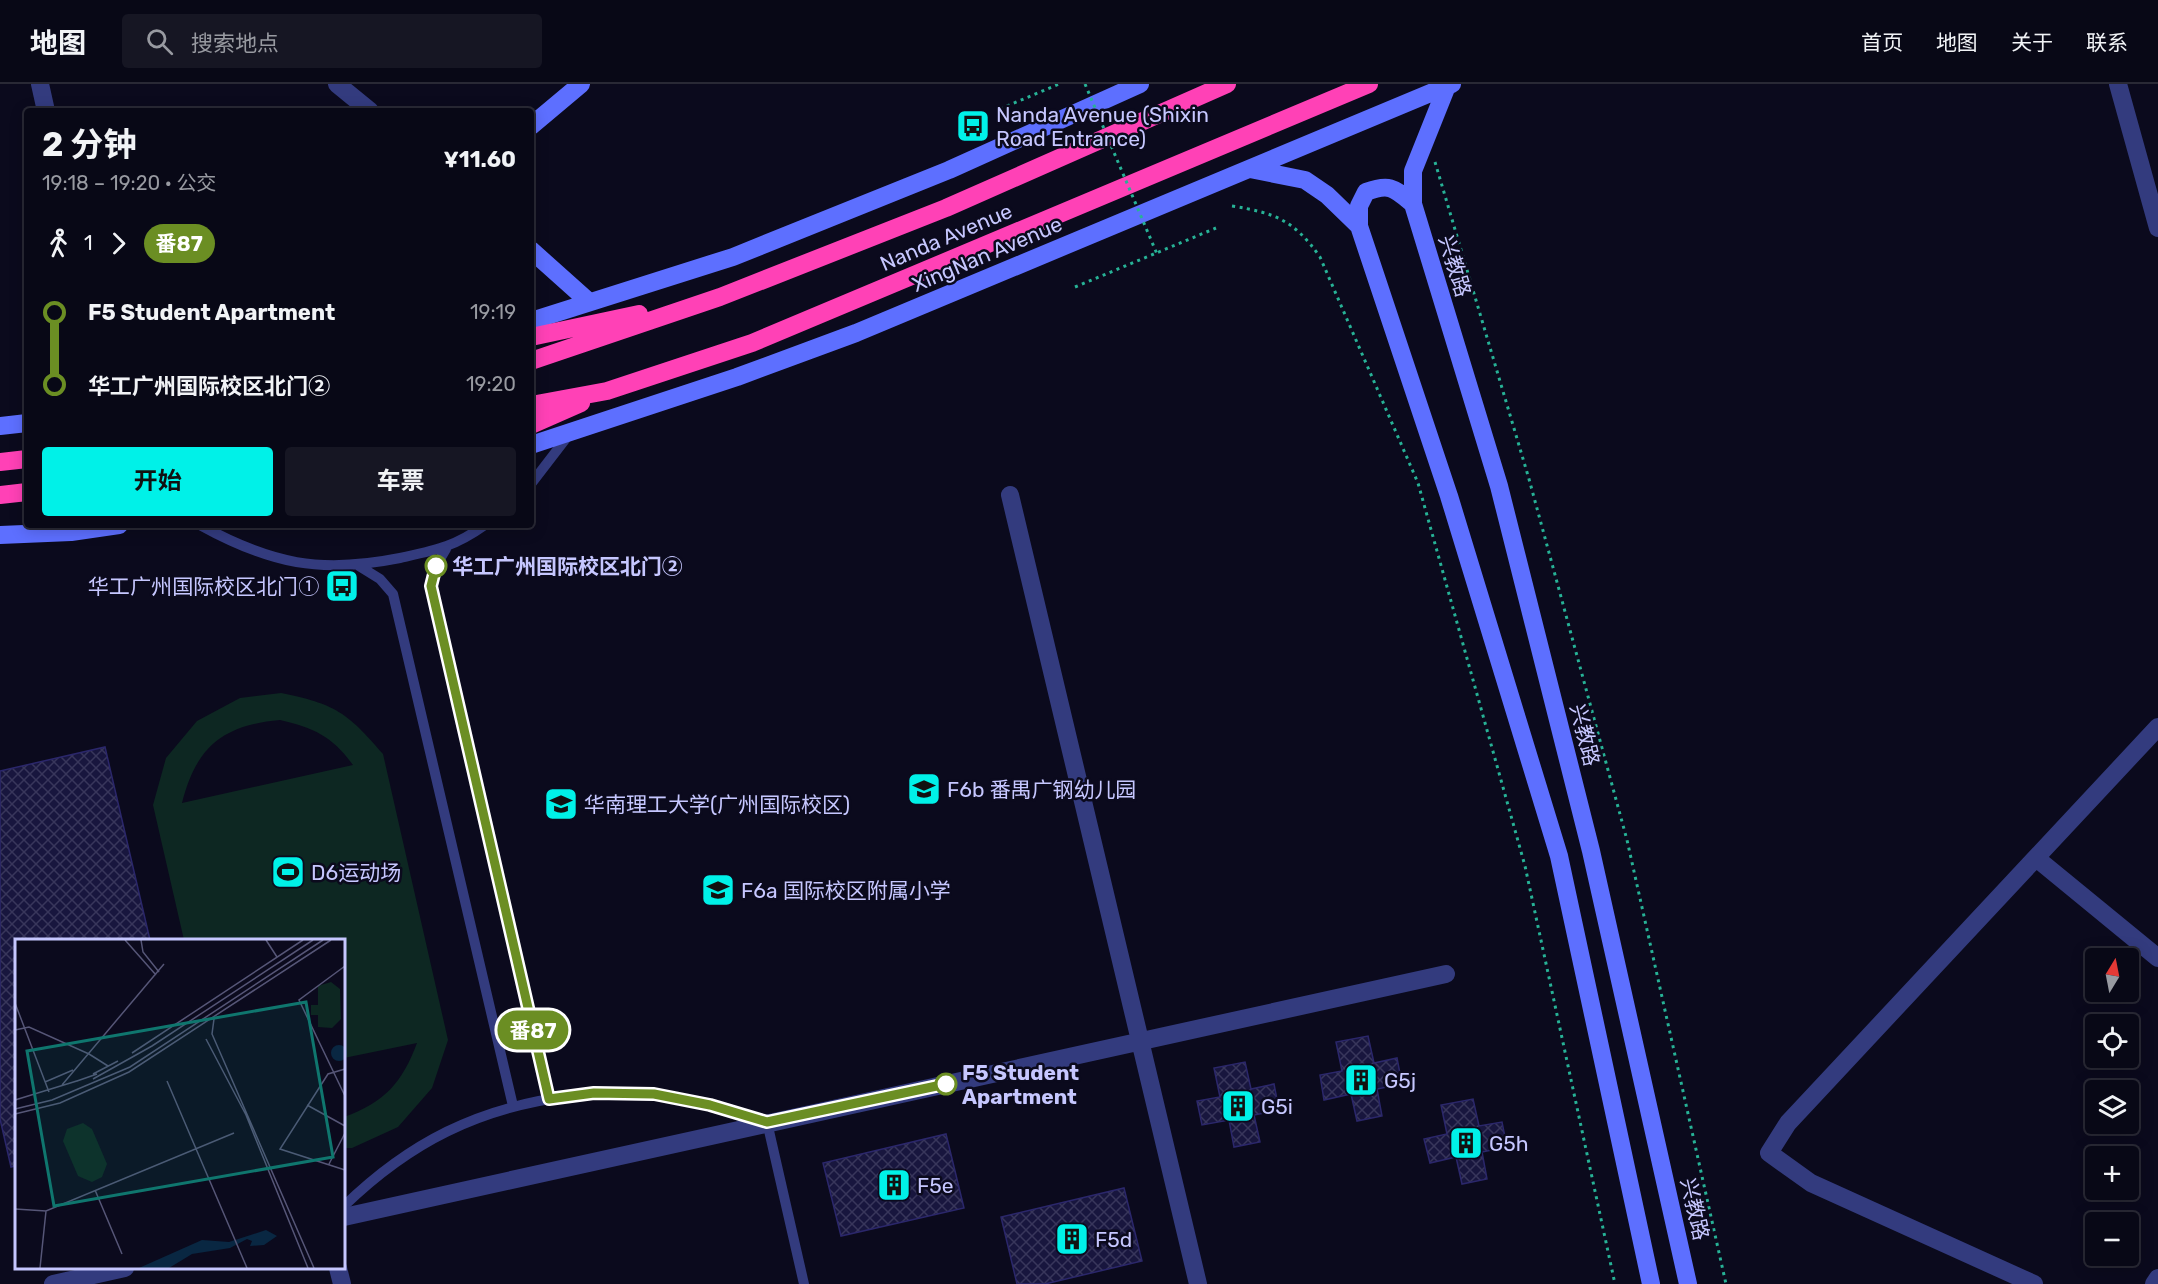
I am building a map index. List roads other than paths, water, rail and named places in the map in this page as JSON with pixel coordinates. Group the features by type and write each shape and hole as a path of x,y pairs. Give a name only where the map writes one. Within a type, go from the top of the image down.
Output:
{"highway":[{"name":"Nanda Avenue","path":"534,360 720,297 946,208 1227,84"},
{"name":"Nanda Avenue","path":"534,404 607,391 752,343 1370,84"},
{"path":"534,336 720,297"},
{"path":"534,424 607,391"},
{"path":"0,462 24,459"},
{"path":"0,495 24,492"}],"street":[{"path":"40,84 45,108"},
{"path":"337,84 366,108"},
{"path":"534,123 581,84"},
{"path":"534,320 733,257 949,170 1140,84"},
{"path":"2118,84 2158,228"},
{"name":"兴教路","path":"1449,85 1426,134 1413,171 1413,204 1499,486 1591,851 1688,1284"},
{"name":"XingNan Avenue","path":"534,443 737,377 856,333 1449,85"},
{"path":"1250,169 1305,180 1327,195 1359,226"},
{"path":"1413,204 1396,190 1383,186 1366,192 1359,206 1359,226 1449,496 1559,856 1651,1284"},
{"path":"534,253 588,301"},
{"path":"0,426 24,423"},
{"path":"1010,495 1198,1284"},
{"path":"0,535 71,532 98,528"},
{"path":"2034,1284 1811,1183 1769,1153 1788,1123 2158,727"},
{"path":"2036,858 2158,958"},
{"path":"345,1217 1446,974"},
{"path":"53,1284 120,1269"},
{"path":"338,1269 342,1284"},
{"path":"2154,1284 2158,1278"}],"lane":[{"path":"534,480 572,432"},
{"path":"206,528 226,539 283,561 322,566 359,566 446,549 480,528"},
{"path":"446,549 436,566 431,586 549,1099"},
{"path":"359,566 380,579 393,594 513,1106"},
{"path":"345,1205 371,1179 419,1145 469,1119 513,1106 549,1099 594,1093 654,1094 710,1105 767,1122 804,1284"}],"place":[{"name":"Nanda Avenue (Shixin Road Entrance)","path":"973,126"},
{"name":"华工广州国际校区北门②","path":"436,566"},
{"name":"华工广州国际校区北门①","path":"342,586"},
{"name":"F6b 番禺广钢幼儿园","path":"924,789"},
{"name":"华南理工大学(广州国际校区)","path":"561,804"},
{"name":"D6运动场","path":"288,872"},
{"name":"F6a 国际校区附属小学","path":"718,890"},
{"name":"G5j","path":"1361,1080"},
{"name":"F5 Student Apartment","path":"946,1084"},
{"name":"G5i","path":"1238,1106"},
{"name":"G5h","path":"1466,1143"},
{"name":"F5e","path":"894,1185"},
{"name":"F5d","path":"1072,1239"}]}
